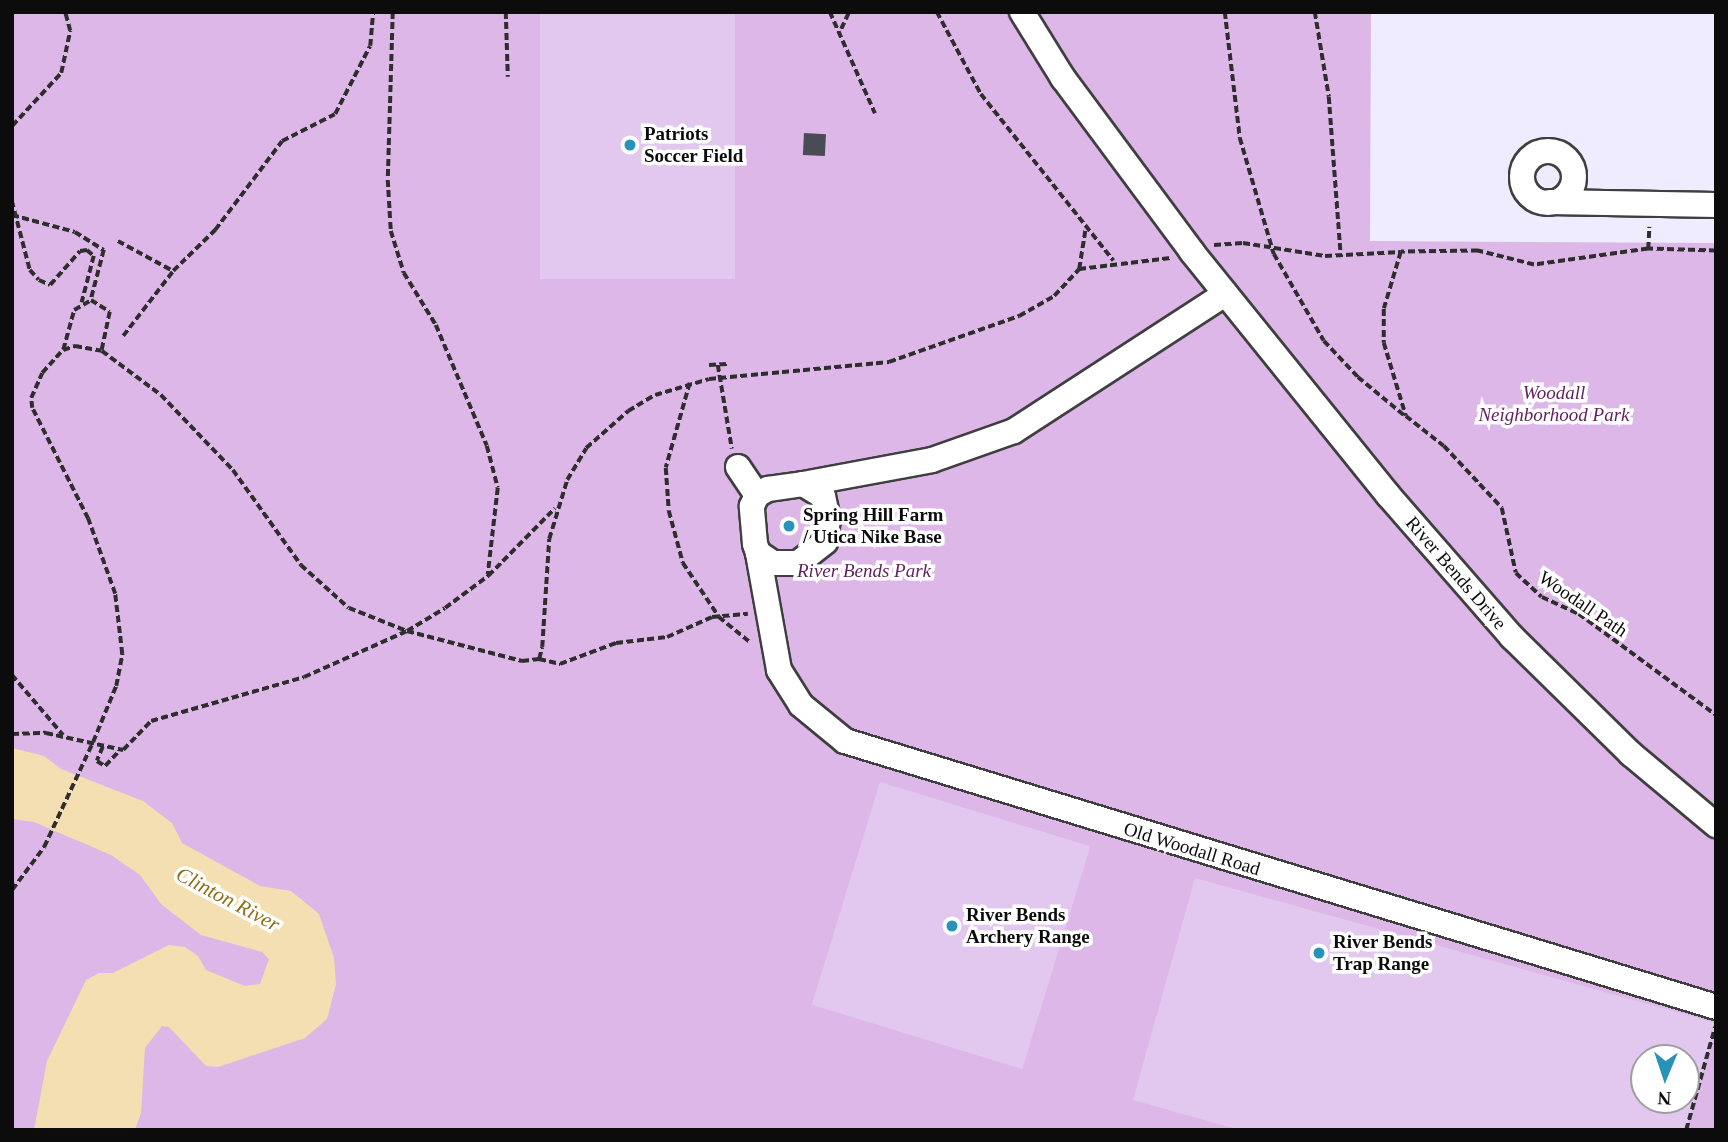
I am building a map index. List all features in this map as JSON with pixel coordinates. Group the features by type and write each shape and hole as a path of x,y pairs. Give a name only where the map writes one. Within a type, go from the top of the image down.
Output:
{"street":[{"name":"River Bends Drive","path":"1022,12 1063,78 1226,294 1388,495 1512,637 1631,754 1716,825"},
{"path":"1592,201 1571,166 1560,155 1544,152 1524,167 1527,192 1550,202 1716,205"},
{"path":"1550,202 1570,190 1571,166"},
{"path":"737,467 757,495 779,486 932,460 1014,431 1226,294"},
{"path":"763,588 772,573 786,565 810,558 825,542 825,503 834,477"},
{"path":"803,484 820,491 825,503"},
{"name":"Old Woodall Road","path":"757,495 751,519 774,654 787,685 814,719 864,750 1716,1007"},
{"path":"758,553 773,564 786,565"}],"path":[{"path":"12,126 61,73 70,31 65,12"},
{"path":"123,336 173,271 215,230 282,141 335,114 370,46 373,12"},
{"path":"393,12 388,180 391,231 404,273 436,325 487,446 498,488 488,576"},
{"path":"506,12 508,77"},
{"path":"830,12 841,29 876,113"},
{"path":"841,29 849,12"},
{"path":"937,12 981,94 1085,230 1114,261"},
{"name":"Woodall Path","path":"1225,12 1240,138 1278,263 1324,341 1359,377 1444,446 1502,508 1516,573 1542,597 1579,614 1716,716"},
{"path":"1315,12 1329,97 1340,256"},
{"path":"12,201 30,270 39,280 50,285 80,251 94,256 82,302 74,310 63,350 42,373 31,398 32,408 88,519 121,624 116,686 93,743 44,847 12,890"},
{"path":"1648,249 1649,214"},
{"path":"15,215 84,235 104,250 91,300"},
{"path":"539,659 545,573 556,507 574,464 606,428 655,395 690,383 889,362 1019,316 1054,296 1079,269 1085,230"},
{"path":"118,241 173,271"},
{"path":"1208,247 1243,243 1340,256 1478,251 1534,265 1648,249 1716,251"},
{"path":"1401,252 1384,309 1384,343 1406,416"},
{"path":"1079,269 1114,261 1172,258"},
{"path":"82,302 91,300 110,312 102,351"},
{"path":"63,350 75,346 102,351 161,395 197,428 233,470 301,565 332,595 367,617 407,631 522,661 539,659 560,664 616,643 667,637 719,617 766,613"},
{"path":"709,365 727,364"},
{"path":"718,365 726,432 737,467"},
{"path":"690,383 666,468 669,511 683,563 719,617 760,651 774,654"},
{"path":"103,747 97,761 104,766 134,741 151,721 304,677 407,631 488,576 556,507"},
{"path":"12,675 63,736"},
{"path":"12,734 63,736 120,750"},
{"path":"1686,1130 1716,1026"}],"green space":[{"name":"River Bends Park","path":"12,12 1371,12 1370,241 1716,243 1716,1130 12,1130"}],"shaded area":[{"name":"Patriots Soccer Field","path":"540,12 735,12 735,279 540,279"},
{"name":"River Bends Archery Range","path":"880,782 1090,846 1022,1069 812,1005"},
{"name":"River Bends Trap Range","path":"1195,878 1716,1023 1700,1080 1700,1044 1630,1044 1630,1114 1690,1114 1686,1130 1240,1130 1133,1100"}],"water":[{"name":"Clinton River","path":"12,748 44,756 61,769 143,801 172,823 182,843 260,886 291,891 319,914 334,958 336,984 327,1019 305,1038 218,1067 206,1066 169,1027 162,1026 145,1048 141,1113 135,1130 34,1130 47,1061 86,980 99,973 113,973 169,945 185,947 198,956 206,970 245,986 260,984 269,959 262,952 201,935 161,904 140,875 111,855 34,822 12,819"}],"building":[{"path":"804,133 826,134 825,156 803,155"}],"place":[{"name":"Patriots Soccer Field","path":"630,145"},
{"name":"Spring Hill Farm / Utica Nike Base","path":"789,526"},
{"name":"River Bends Archery Range","path":"952,926"},
{"name":"River Bends Trap Range","path":"1319,953"}],"park label":[{"name":"Woodall Neighborhood Park","path":"1554,404"}]}
